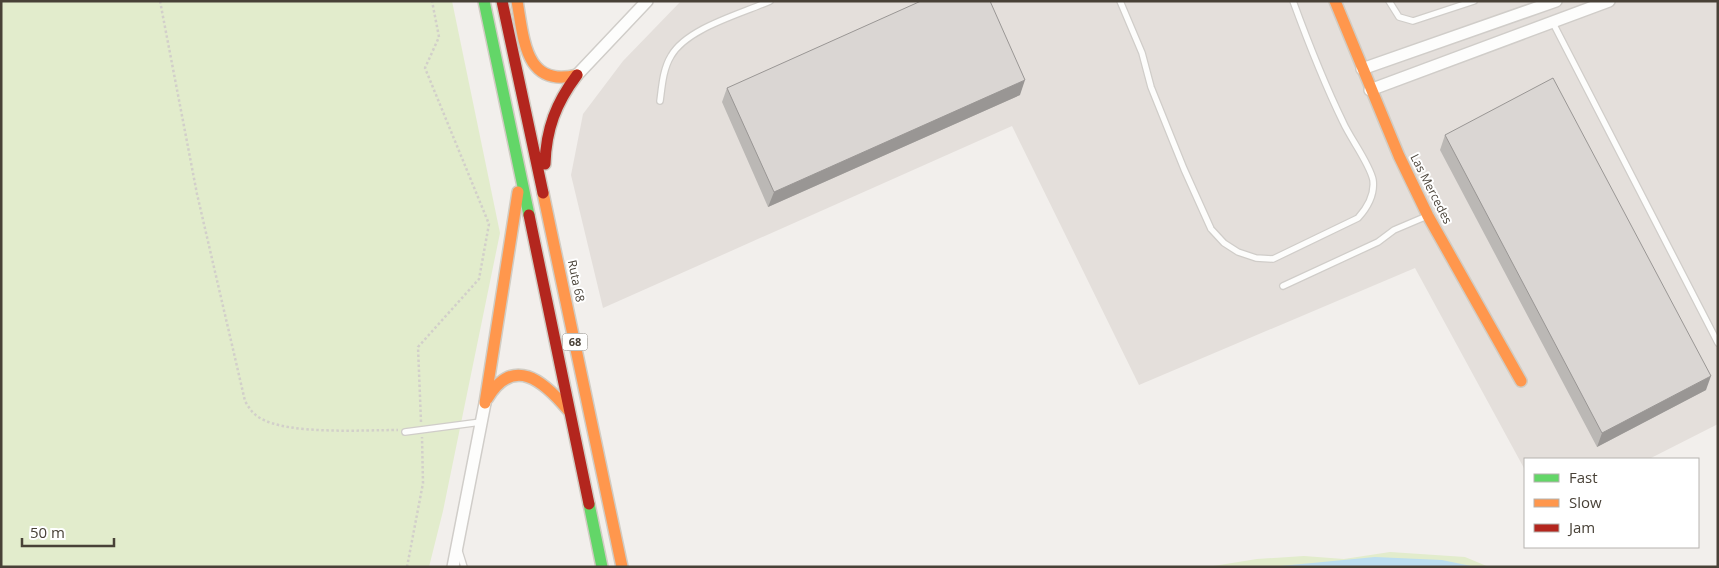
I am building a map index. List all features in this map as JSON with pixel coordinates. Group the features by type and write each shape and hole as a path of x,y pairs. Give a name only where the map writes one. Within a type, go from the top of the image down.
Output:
{"main road":[{"name":"68","path":"484,1 602,567"},
{"name":"Ruta 68","path":"502,1 622,567"},
{"path":"517,1 527,51 535,67 544,75 554,79 566,79 577,75"},
{"name":"Las Mercedes","path":"1335,1 1370,90 1428,216 1521,381"},
{"path":"546,206 545,146 549,122 558,102 577,75"},
{"path":"485,404 520,180"},
{"path":"485,404 497,384 508,377 523,375 545,385 569,412"}],"street":[{"path":"577,75 647,1"},
{"path":"1370,90 1609,1"},
{"path":"1362,69 1551,3 1553,23"},
{"path":"453,567 485,404"}],"lane":[{"path":"660,101 668,60 677,47 690,36 770,1"},
{"path":"1120,1 1142,53 1151,87 1184,169 1211,229 1224,243 1238,252 1256,258 1273,259 1358,218 1367,208 1372,195 1373,180 1342,121 1313,56 1293,1"},
{"path":"1390,1 1399,17 1413,22 1474,1"},
{"path":"1553,23 1718,343"},
{"path":"1283,286 1378,242 1394,230 1428,216"},
{"path":"404,431 481,422"},
{"path":"458,547 464,567"}],"path":[{"path":"160,1 197,194 245,401 259,417 284,426 312,429 404,431"},
{"path":"408,567 423,483 418,347 479,279 489,224 425,68 439,37 432,1"}],"shaded area":[{"path":"681,1 1718,1 1718,424 1651,458 1524,458 1524,468 1415,268 1139,385 1012,126 603,308 571,175 583,114 623,61"}],"green space":[{"path":"1,1 452,1 500,233 443,511 429,567 1,567"},
{"path":"1390,552 1465,557 1489,567 1207,567 1257,559 1304,556 1344,559"}],"water":[{"path":"1375,557 1442,560 1476,567 1269,567"}],"building":[{"path":"921,1 990,1 1025,80 774,192 727,88"},
{"path":"1553,78 1711,376 1602,433 1445,135"}],"traffic: fast":[{"path":"484,1 529,215"},
{"path":"589,504 602,567"}],"traffic: slow":[{"path":"517,1 525,45 530,58 537,68 547,74 560,77 577,75"},
{"path":"1335,1 1399,156 1428,216 1521,381"},
{"path":"485,403 518,192"},
{"path":"543,193 622,567"},
{"path":"487,399 497,386 507,378 517,375 528,377 538,382 548,389 568,410"}],"traffic: jam":[{"path":"502,1 543,193"},
{"path":"545,164 550,128 563,96 577,75"},
{"path":"529,215 589,504"}]}
